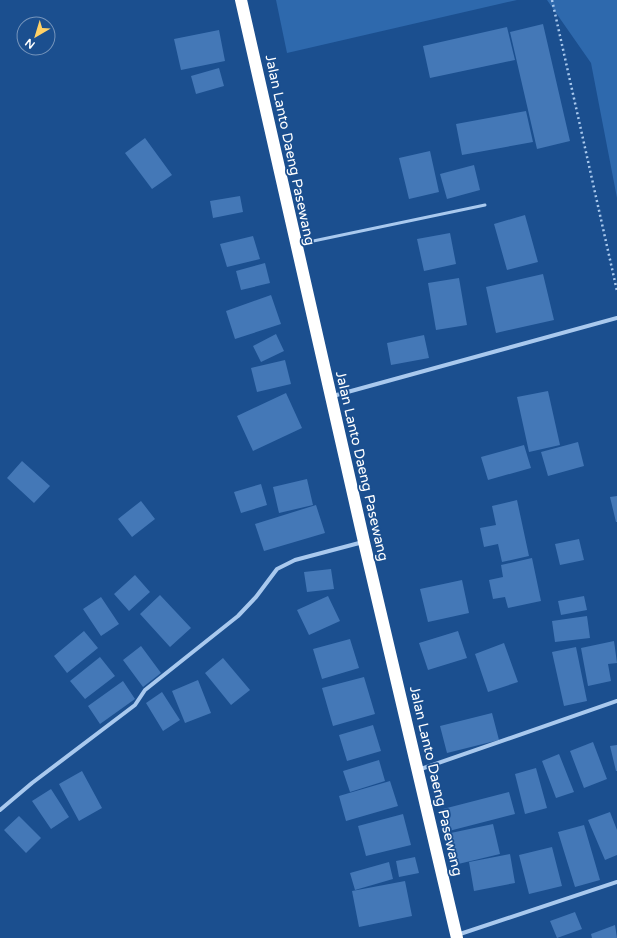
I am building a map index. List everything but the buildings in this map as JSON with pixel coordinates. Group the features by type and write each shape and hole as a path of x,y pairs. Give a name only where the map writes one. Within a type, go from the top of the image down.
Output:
{"highway":[{"name":"Jalan Lanto Daeng Pasewang","path":"241,0 295,245 457,937"}],"street":[{"path":"331,397 617,318"},
{"path":"0,810 32,783 135,705 144,690 238,616 256,597 277,569 295,560 364,542"},
{"path":"418,770 617,700"},
{"path":"457,937 617,882"}],"lane":[{"path":"295,245 485,204"}],"path":[{"path":"552,0 617,291"}],"shaded area":[{"path":"276,0 517,0 287,53"},
{"path":"547,0 617,0 617,198 591,63"}]}
